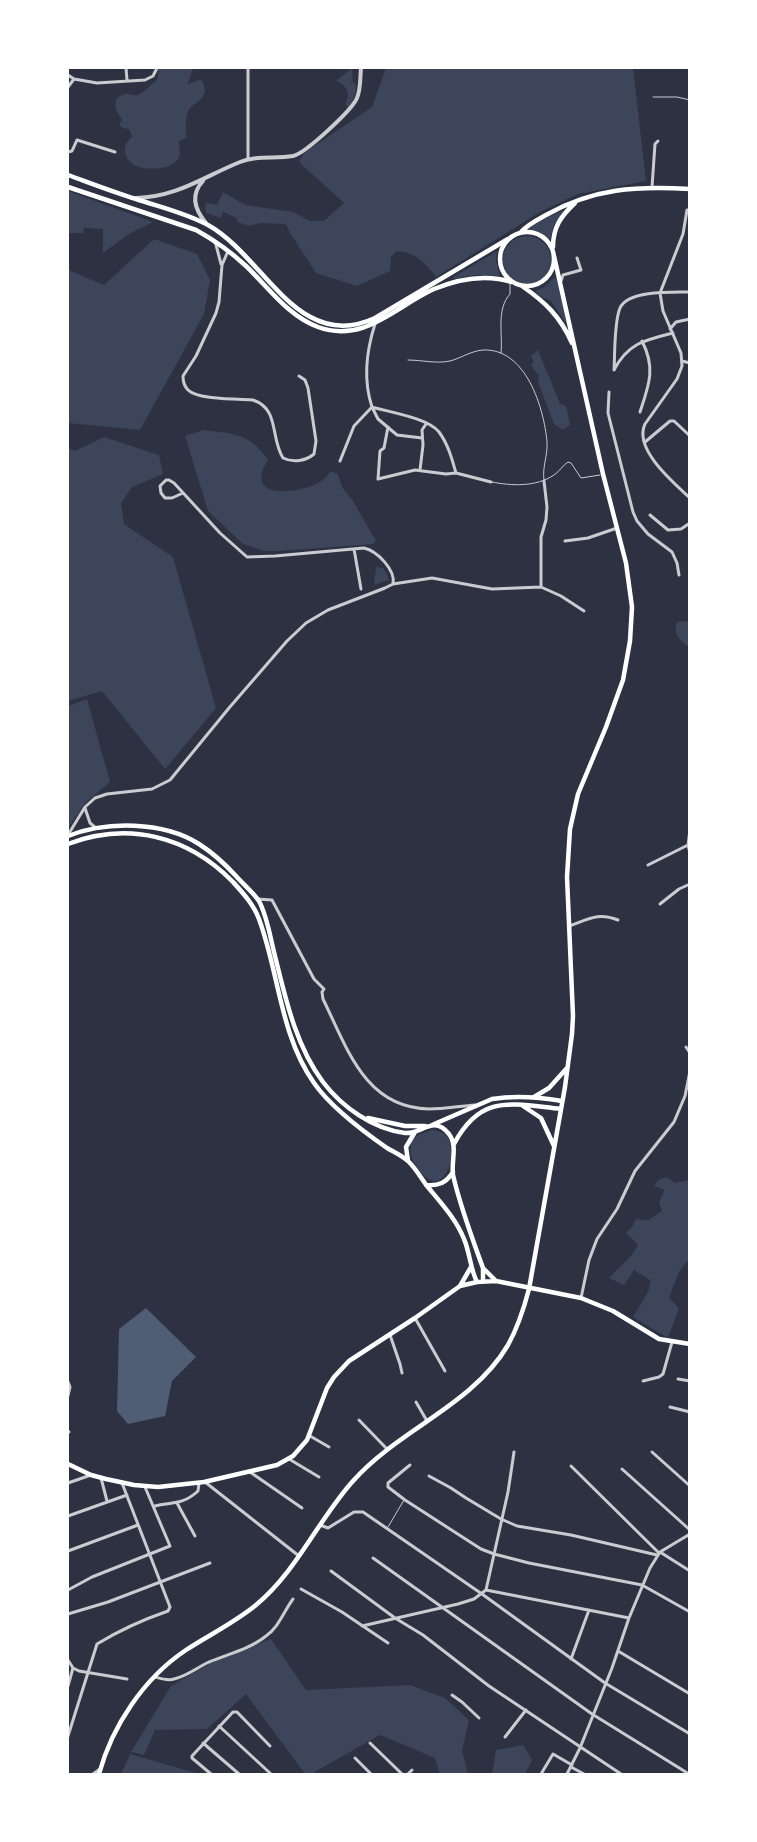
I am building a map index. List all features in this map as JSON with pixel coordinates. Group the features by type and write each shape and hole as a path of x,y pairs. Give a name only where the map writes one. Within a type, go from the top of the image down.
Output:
{"main road":[{"path":"68,175 179,213 208,225 237,248 296,309 315,320 342,326 359,324 375,318 521,232 527,226 551,212 576,202 618,190 652,187 690,189"},
{"path":"68,187 196,230 228,251 246,266 285,306 308,323 327,329 345,331 360,329 375,324 433,290 484,277 511,281 542,300 551,309 567,333 575,351"},
{"path":"552,248 557,223 561,216 576,202"},
{"path":"99,1774 110,1744 125,1715 156,1677 186,1650 236,1620 257,1604 272,1590 299,1556 353,1480 387,1449 462,1396 496,1363 518,1327 530,1289 568,1067 573,1016 568,849 573,811 623,680 632,622 631,593 575,351 561,280 552,248 541,235 534,232 521,232"},
{"path":"508,239 501,251 500,265 511,281"},
{"path":"520,285 531,286 542,282 552,270 554,256"},
{"path":"68,836 97,828 139,825 186,837 199,844 223,863 258,900 266,921 285,995 305,1052 324,1084 340,1100 374,1124 396,1131 415,1132 499,1098 533,1097 562,1101"},
{"path":"68,844 100,834 154,836 190,848 221,870 243,893 259,919 292,1041 306,1071 327,1098 361,1128 408,1161 457,1225 468,1247 471,1266 477,1282"},
{"path":"533,1097 549,1088 568,1067"},
{"path":"454,1144 466,1124 486,1109 500,1105 522,1105 561,1109"},
{"path":"522,1105 541,1118 554,1147"},
{"path":"359,1115 405,1126 429,1125 448,1132 454,1144 453,1172 482,1268 483,1281"},
{"path":"408,1161 406,1147 415,1132"},
{"path":"426,1185 442,1184 446,1182 453,1172"},
{"path":"460,1286 471,1266"},
{"path":"482,1268 496,1281"},
{"path":"68,1464 100,1478 145,1487 170,1487 201,1483 277,1465 289,1459 303,1446 310,1436 324,1395 334,1377 349,1361 460,1286 477,1282 496,1281 581,1298 619,1315 659,1339 690,1344"}],"street":[{"path":"126,68 127,80"},
{"path":"68,75 74,79 97,83 149,79 157,68"},
{"path":"248,68 248,159"},
{"path":"134,198 152,198 170,194 248,159 289,156 305,150 354,104 360,88 361,68"},
{"path":"68,87 74,79"},
{"path":"68,152 72,151 77,140 115,152"},
{"path":"652,187 655,144 658,141"},
{"path":"205,179 197,190 195,203 200,215 208,225"},
{"path":"690,210 687,210 682,234 660,292 663,311 682,361 677,379 643,427 645,443 656,464 690,498"},
{"path":"215,241 222,265"},
{"path":"228,251 222,265 219,302 216,313 196,356 183,376 184,385 187,390 201,396 253,400 260,403 268,409 271,416 279,450 283,458 291,461 305,460 314,454 316,441 308,388 305,380 299,376"},
{"path":"561,280 564,275 581,270 577,258"},
{"path":"672,334 642,341 624,354 614,370 620,308 626,302 643,294 690,292"},
{"path":"670,329 676,322 690,320"},
{"path":"375,324 370,339 366,366 372,407 378,419 397,435 422,438"},
{"path":"640,412 651,377 649,357 642,341"},
{"path":"682,361 690,363"},
{"path":"609,392 608,413 636,521 648,534 672,552 677,563 678,575"},
{"path":"372,407 426,424 437,430 444,440 454,473"},
{"path":"340,461 354,426 372,407"},
{"path":"645,443 670,421 674,421 690,436"},
{"path":"420,470 423,445 422,430 426,424"},
{"path":"388,427 384,448 380,451 378,479 420,470 454,473 491,482"},
{"path":"183,493 172,498 165,498 160,493 160,486 163,482 169,480 183,493 220,532 248,557 369,549 377,555 391,572 394,580 393,584"},
{"path":"541,586 541,538 548,507 544,481"},
{"path":"650,515 668,530 681,529 690,523"},
{"path":"566,541 588,538 617,528"},
{"path":"354,549 361,589"},
{"path":"68,836 85,807 100,796 152,789 170,780 228,708 296,632 306,623 328,610 393,584 432,578 502,590 541,586 584,611"},
{"path":"85,807 90,823 97,828"},
{"path":"690,830 688,844 690,853"},
{"path":"648,865 688,844"},
{"path":"660,904 690,884"},
{"path":"258,900 272,900 314,979 324,990 322,992 323,1000 353,1060 367,1081 380,1094 392,1101 407,1106 429,1109 481,1104"},
{"path":"569,926 601,916 618,920"},
{"path":"686,1048 690,1053"},
{"path":"581,1298 589,1260 597,1240 617,1209 634,1171 674,1122 685,1096 690,1071"},
{"path":"415,1318 445,1371"},
{"path":"390,1335 402,1373"},
{"path":"643,1381 659,1377 663,1374 672,1342"},
{"path":"678,1379 690,1381"},
{"path":"68,1382 70,1387 68,1396"},
{"path":"416,1402 427,1421"},
{"path":"670,1407 690,1412"},
{"path":"359,1420 387,1449"},
{"path":"310,1436 329,1446"},
{"path":"362,1626 466,1602 486,1590 514,1452"},
{"path":"652,1452 690,1486"},
{"path":"289,1459 319,1477"},
{"path":"410,1465 388,1483 388,1487 404,1500 481,1549 529,1563 642,1586 690,1612"},
{"path":"571,1466 658,1553 690,1571"},
{"path":"622,1469 690,1530"},
{"path":"250,1472 302,1508"},
{"path":"68,1483 91,1475"},
{"path":"429,1476 501,1519 517,1526 658,1553"},
{"path":"100,1478 107,1501"},
{"path":"68,1736 87,1674 94,1659 94,1649 97,1644 133,1624 168,1611 170,1607 122,1483"},
{"path":"154,1506 178,1503 198,1491 201,1483 299,1556"},
{"path":"68,1590 81,1582 125,1563 168,1547 170,1543 145,1487"},
{"path":"68,1516 127,1495"},
{"path":"178,1503 195,1536"},
{"path":"320,1525 326,1528 331,1527 358,1511 387,1528 605,1682 690,1734"},
{"path":"68,1551 138,1524"},
{"path":"567,1774 580,1748 642,1586 658,1553 690,1534"},
{"path":"373,1558 592,1714 689,1774"},
{"path":"68,1614 108,1602 210,1563"},
{"path":"331,1570 489,1686 621,1774"},
{"path":"301,1589 342,1612 388,1643"},
{"path":"486,1590 629,1618"},
{"path":"156,1677 172,1680 209,1662 254,1644 267,1636 277,1626 293,1599"},
{"path":"571,1659 589,1610"},
{"path":"618,1650 690,1694"},
{"path":"68,1660 73,1668 87,1674 127,1679"},
{"path":"68,1686 73,1668"},
{"path":"452,1695 479,1718"},
{"path":"505,1737 526,1710"},
{"path":"210,1774 192,1756 233,1712 237,1712 270,1746"},
{"path":"219,1726 271,1774"},
{"path":"203,1743 239,1774"},
{"path":"370,1743 402,1774"},
{"path":"541,1774 553,1754 584,1774"},
{"path":"355,1758 371,1774"},
{"path":"93,1774 101,1769"},
{"path":"408,1774 412,1770"}],"lane":[{"path":"653,97 677,97 690,100"},
{"path":"501,353 501,314 510,294 511,281"},
{"path":"408,360 444,362 478,351 501,353 526,375 537,396 547,442 543,473 544,481"},
{"path":"491,482 511,485 544,481 558,472 568,462 571,463 582,479 604,474"},
{"path":"387,1528 404,1500"}],"shaded area":[{"path":"159,68 193,68 188,84 200,80 203,82 205,92 188,112 187,137 179,141 180,154 176,161 167,167 144,168 134,165 125,154 126,145 132,137 130,130 119,126 122,119 115,105 117,98 120,96 140,94 157,80"},
{"path":"352,68 353,83 356,84 356,90 348,107 345,104 348,97 347,90 336,81"},
{"path":"386,68 633,68 646,181 578,194 540,212 436,277 415,256 397,251 391,257 390,271 357,286 316,273 286,224 260,223 249,226 237,222 237,218 223,212 221,218 206,213 205,203 217,205 223,192 245,205 293,212 310,221 324,221 344,203 299,162 304,153 372,107"},
{"path":"68,191 153,222 129,234 103,253 103,229 84,228 83,233 68,233"},
{"path":"564,210 554,225 550,240 540,233 526,230 541,220"},
{"path":"522,236 532,236 544,243 551,255 551,265 544,277 532,284 522,284 514,280 507,273 503,265 503,255 507,247 514,240"},
{"path":"154,239 197,254 210,280 204,314 140,430 68,423 68,270 104,285"},
{"path":"497,251 496,261 500,276 475,275 455,279 453,277"},
{"path":"555,277 559,285 567,325 551,301 535,291 543,288"},
{"path":"538,350 560,404 566,406 570,425 563,430 554,424 538,382 539,376 531,365 534,362 531,356"},
{"path":"204,430 233,434 255,444 268,460 262,473 262,483 268,488 278,491 302,489 323,480 331,471 338,474 342,487 353,501 376,541 373,544 280,551 264,551 243,544 208,511 185,436"},
{"path":"104,437 159,455 163,474 132,487 121,503 124,524 173,557 216,708 165,769 102,691 68,701 68,448 75,451"},
{"path":"376,567 383,568 389,580 374,585"},
{"path":"690,621 689,647 680,639 676,627 677,622"},
{"path":"87,699 110,782 85,803 69,827 68,706"},
{"path":"432,1130 443,1133 449,1140 451,1149 451,1160 448,1170 442,1178 435,1181 427,1178 417,1167 411,1152 412,1141 418,1135"},
{"path":"667,1177 675,1183 690,1180 689,1261 682,1267 669,1298 679,1308 668,1338 633,1317 648,1292 651,1281 634,1270 624,1285 609,1278 630,1257 638,1245 626,1233 636,1219 648,1220 662,1211 659,1203 664,1190 654,1186 658,1180"},
{"path":"146,1308 196,1357 172,1381 165,1416 128,1424 117,1411 119,1329"},
{"path":"271,1639 306,1690 410,1685 445,1698 469,1720 462,1751 468,1774 440,1774 435,1758 380,1735 311,1774 305,1774 246,1694 207,1729 155,1730 144,1755 131,1752 171,1686 221,1657"},
{"path":"523,1745 532,1760 525,1774 492,1774 496,1750"},
{"path":"130,1754 199,1774 121,1774"}]}
